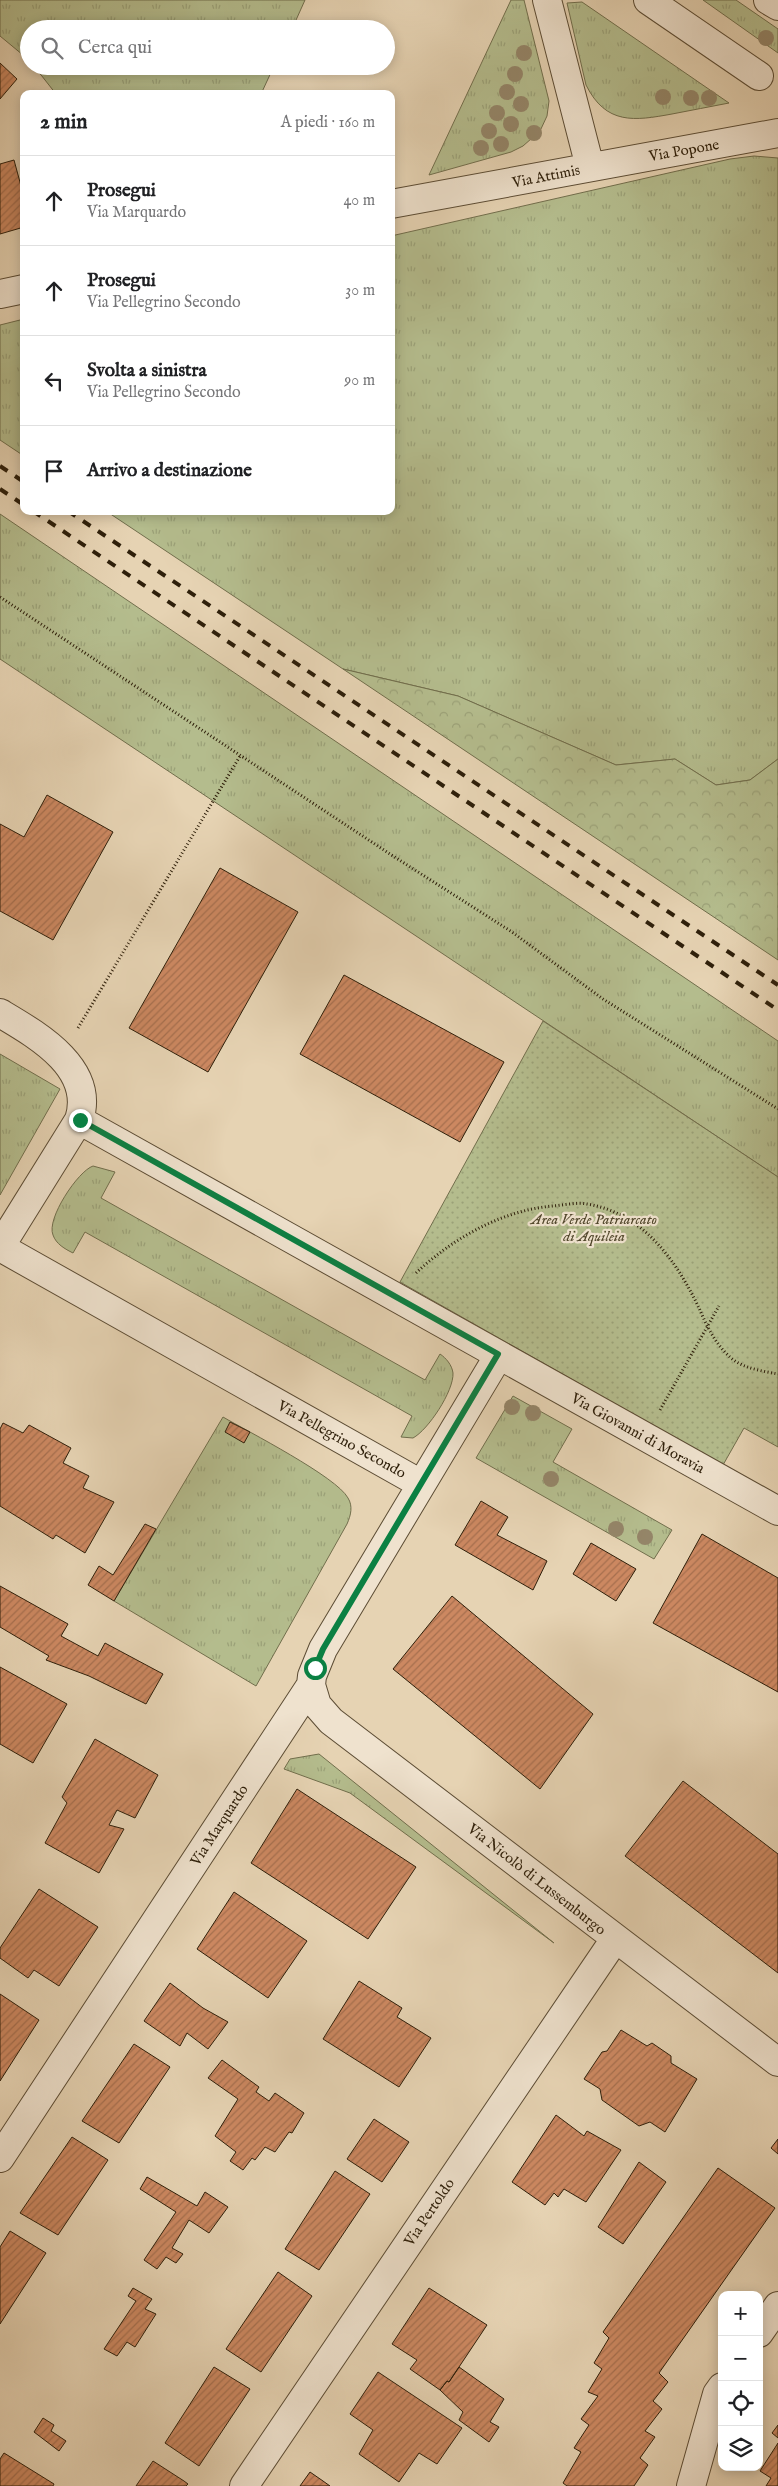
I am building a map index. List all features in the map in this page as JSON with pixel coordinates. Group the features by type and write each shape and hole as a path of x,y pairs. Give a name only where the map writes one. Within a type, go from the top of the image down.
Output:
{"street":[{"name":"Via Attimis","path":"395,203 590,167 548,0"},
{"path":"648,0 759,76"},
{"path":"768,0 778,6"},
{"name":"Via Popone","path":"590,167 778,133"},
{"path":"0,294 20,289"},
{"path":"0,1014 39,1036 61,1056 74,1072 82,1093 83,1108 80,1120 498,1354"},
{"name":"Via Pellegrino Secondo","path":"80,1120 0,1247 421,1484 498,1354"},
{"name":"Via Giovanni di Moravia","path":"498,1354 778,1511"},
{"name":"Via Marquardo","path":"0,2158 311,1685 312,1676 323,1649 421,1484"},
{"name":"Via Nicolò di Lussemburgo","path":"311,1685 317,1705 331,1721 778,2062"},
{"name":"Via Pertoldo","path":"244,2486 615,1939"},
{"path":"763,2327 778,2306"},
{"path":"691,2486 718,2392"}],"path":[{"path":"0,597 116,672 240,756 512,932 603,999 778,1110"},
{"path":"61,1056 240,756"},
{"path":"392,1295 431,1258 512,1212 542,1206 586,1203 620,1213 649,1232 666,1252 695,1300 707,1326 723,1350 743,1366 778,1374"},
{"path":"645,1436 719,1306"}],"green space":[{"path":"0,0 305,0 296,20 20,20 20,53 0,36"},
{"path":"511,0 524,0 549,101 547,116 540,131 523,146 511,152 429,175"},
{"path":"703,0 736,0 778,29 778,53"},
{"path":"582,2 729,103 645,118 622,117 612,114 594,98 586,85 567,3"},
{"path":"41,75 270,75 263,90 53,90"},
{"path":"754,156 778,158 778,759 750,780 716,785 675,759 616,765 458,696 343,669 112,515 395,515 395,235 730,159"},
{"path":"20,320 20,453 0,440 0,325"},
{"path":"0,514 778,1041 778,1177 0,659"},
{"path":"343,669 458,696 616,765 675,759 716,785 750,780 778,759 778,960"},
{"name":"Area Verde Patriarcato di Aquileia","path":"543,1021 778,1177 778,1447 744,1428 723,1465 400,1282"},
{"path":"0,1054 60,1089 0,1195"},
{"path":"93,1166 115,1172 101,1198 425,1380 440,1354 448,1362 453,1373 449,1390 433,1419 413,1438 401,1437 412,1416 85,1232 73,1253 61,1246 53,1235 54,1218 72,1186 79,1177"},
{"path":"513,1396 572,1429 553,1462 672,1530 654,1559 476,1458"},
{"path":"223,1417 327,1478 348,1498 351,1507 347,1524 256,1686 114,1601"},
{"path":"319,1754 554,1943 350,1793 284,1769 290,1759"}],"building":[{"path":"0,63 17,79 0,99"},
{"path":"14,160 20,182 20,228 0,234 0,164"},
{"path":"47,795 113,832 53,940 0,911 0,824 24,837"},
{"path":"220,868 298,912 208,1072 129,1028"},
{"path":"344,975 504,1062 460,1142 300,1054"},
{"path":"230,1422 250,1432 244,1443 225,1432"},
{"path":"3,1423 23,1433 29,1425 71,1448 63,1463 89,1476 83,1488 114,1502 85,1553 56,1535 53,1539 0,1506 0,1429"},
{"path":"481,1501 508,1517 497,1535 547,1561 533,1590 455,1545"},
{"path":"145,1524 156,1529 114,1601 88,1585 99,1566 113,1575"},
{"path":"702,1534 778,1578 778,1692 653,1623"},
{"path":"591,1543 636,1569 616,1601 573,1574"},
{"path":"0,1586 68,1624 61,1636 98,1656 105,1643 163,1674 146,1704 89,1676 46,1660 49,1656 0,1627"},
{"path":"452,1596 593,1714 540,1789 393,1669"},
{"path":"0,1667 67,1704 33,1763 0,1744"},
{"path":"95,1739 158,1775 135,1818 117,1810 109,1825 124,1829 99,1873 45,1843 67,1803 62,1797"},
{"path":"683,1781 778,1854 778,1973 625,1856"},
{"path":"297,1789 416,1867 368,1939 251,1863"},
{"path":"39,1889 98,1927 59,1986 34,1970 28,1978 0,1958 0,1948"},
{"path":"234,1892 307,1941 268,1998 197,1949"},
{"path":"359,1981 402,2008 397,2017 431,2038 399,2087 323,2039"},
{"path":"170,1983 203,2008 228,2022 208,2049 187,2033 180,2046 144,2021"},
{"path":"0,1994 39,2020 0,2081"},
{"path":"621,2030 647,2046 652,2043 671,2056 671,2063 697,2079 665,2132 650,2122 639,2126 602,2100 600,2089 584,2079 602,2052 607,2051"},
{"path":"134,2044 170,2067 119,2143 82,2121"},
{"path":"222,2060 259,2087 256,2092 269,2101 275,2093 304,2113 292,2133 289,2132 275,2152 265,2147 255,2160 252,2158 243,2170 230,2161 236,2152 215,2136 238,2099 208,2078"},
{"path":"556,2115 584,2136 587,2131 621,2150 586,2202 564,2189 558,2197 554,2193 545,2205 512,2182"},
{"path":"374,2119 409,2142 382,2182 347,2159"},
{"path":"72,2137 108,2160 58,2235 20,2213"},
{"path":"778,2139 778,2154 771,2148"},
{"path":"639,2162 666,2182 623,2244 598,2227"},
{"path":"718,2168 775,2208 659,2373 668,2382 653,2401 662,2409 645,2431 655,2437 640,2458 648,2465 634,2486 567,2486 563,2483 581,2452 574,2448 589,2425 581,2419 598,2396 588,2392 602,2369 594,2363 609,2338 603,2332"},
{"path":"335,2171 370,2194 319,2270 285,2249"},
{"path":"147,2177 197,2206 205,2192 228,2207 209,2233 189,2220 172,2248 183,2254 176,2263 166,2257 157,2269 144,2260 176,2212 140,2189"},
{"path":"10,2231 46,2253 0,2324 0,2247"},
{"path":"278,2272 312,2296 261,2372 226,2349"},
{"path":"133,2288 152,2299 145,2309 156,2314 135,2347 127,2342 117,2356 104,2349 136,2301 128,2296"},
{"path":"429,2288 487,2325 449,2382 447,2381 440,2390 410,2369 417,2360 392,2344"},
{"path":"214,2367 250,2389 199,2466 165,2443"},
{"path":"459,2367 504,2399 490,2422 499,2427 489,2442 459,2420 463,2412 440,2390 447,2381 449,2382"},
{"path":"378,2372 462,2428 437,2464 419,2453 399,2482 359,2454 373,2430 350,2414"},
{"path":"43,2418 54,2425 51,2431 66,2441 59,2451 34,2432"},
{"path":"778,2425 778,2438 772,2433"},
{"path":"778,2443 778,2486 766,2486 771,2478 760,2471 763,2471 763,2466"},
{"path":"4,2453 54,2484 53,2486 0,2486 0,2459"},
{"path":"153,2461 188,2484 186,2486 136,2486"},
{"path":"310,2472 323,2481 330,2486 300,2486"}],"railway":[{"path":"0,466 20,479"},
{"path":"0,489 20,502"},
{"path":"39,515 778,1010"},
{"path":"74,515 778,985"}],"route":[{"path":"80,1120 498,1354 323,1649 315,1668"}]}
